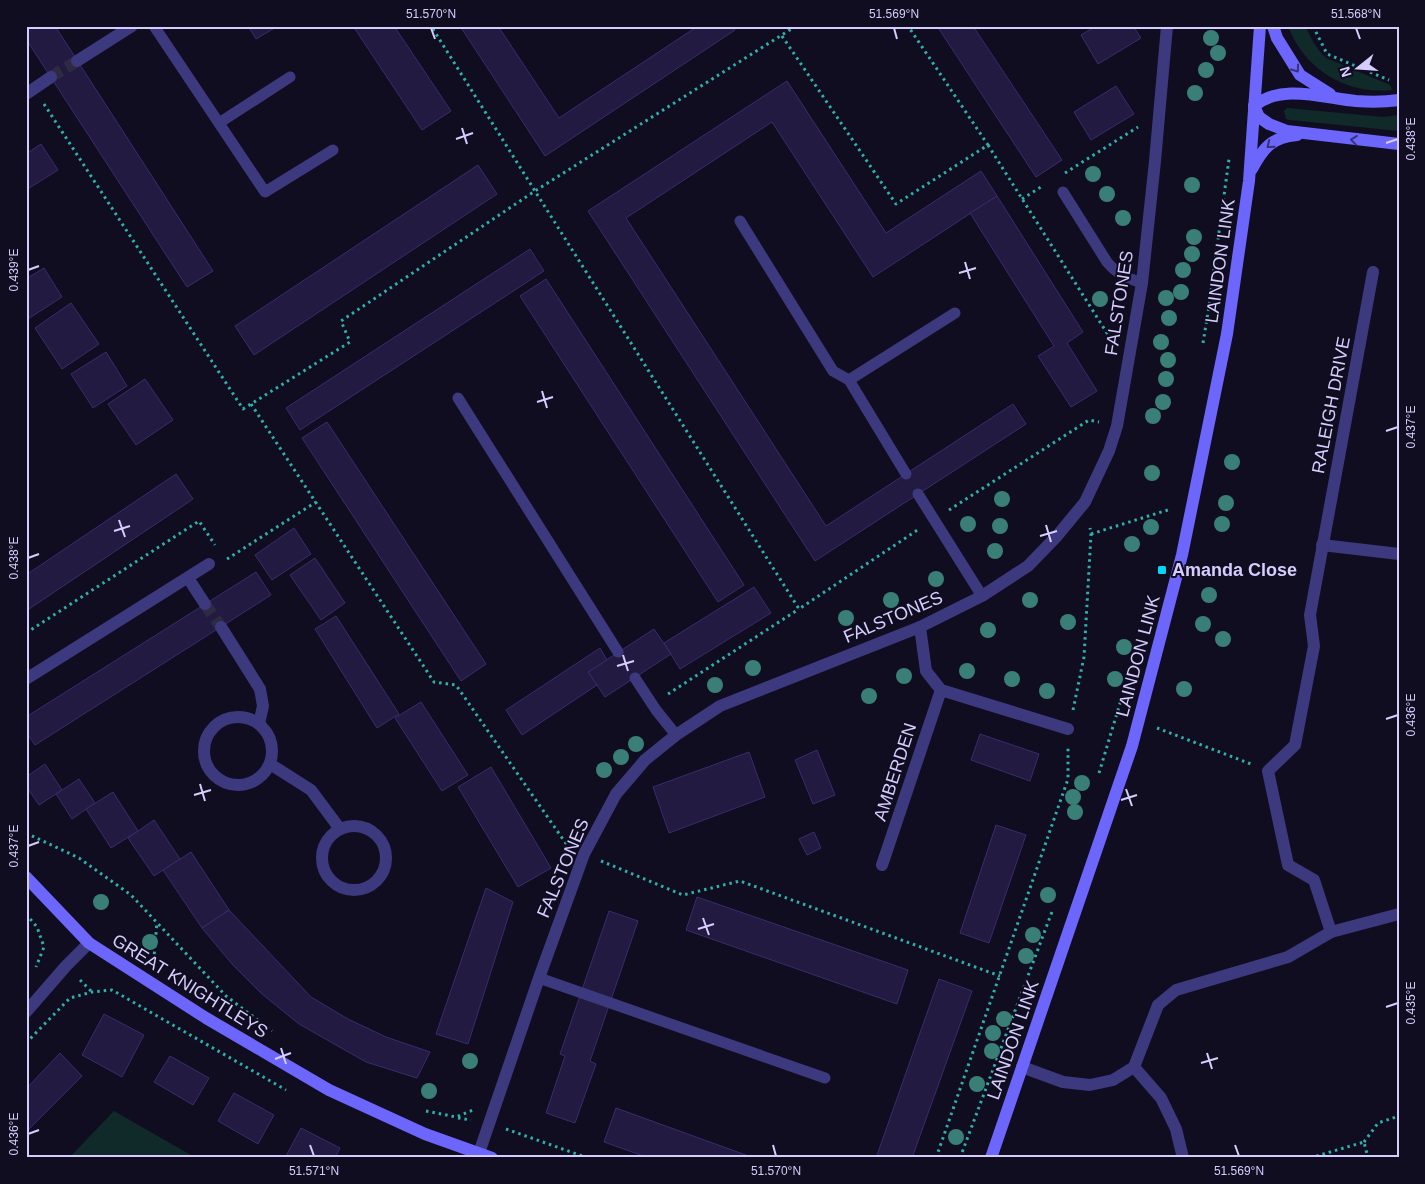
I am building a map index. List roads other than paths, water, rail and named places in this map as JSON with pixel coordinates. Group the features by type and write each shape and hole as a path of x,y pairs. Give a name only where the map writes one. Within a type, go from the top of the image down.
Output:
{"street":[{"path":"77,61 132,26"},
{"name":"FALSTONES","path":"479,1153 584,854 616,794 645,760 676,735 720,706 920,627 982,596 1028,566 1057,536 1085,502 1109,451 1117,426 1142,283 1167,26"},
{"name":"LAINDON LINK","path":"991,1158 1132,746 1182,555 1227,334 1249,180 1260,26"},
{"path":"1273,26 1277,38 1300,75 1333,95 1357,101"},
{"path":"26,94 51,77"},
{"path":"1399,100 1387,102 1357,101 1306,94 1285,94 1262,100 1254,106 1259,117 1269,124 1287,130 1399,144"},
{"path":"1249,180 1252,168 1270,143 1285,136 1309,134"},
{"name":"RALEIGH DRIVE","path":"1331,932 1314,880 1288,864 1268,771 1295,745 1314,646 1310,616 1373,272"},
{"path":"1322,545 1399,554"},
{"path":"26,679 209,564"},
{"path":"188,578 205,604"},
{"path":"221,627 260,689 264,706 259,724"},
{"path":"920,627 926,671 941,690 1068,729"},
{"name":"AMBERDEN","path":"882,865 941,690"},
{"path":"228,718 250,719 259,724 271,742 270,764 256,780 246,784 235,785 224,782 214,776 207,766 204,755 204,743 209,732 217,724 228,718"},
{"path":"270,764 311,790 340,828"},
{"path":"350,826 365,828 378,836 383,845 386,854 386,865 378,878 367,888 356,891 345,890 334,885 327,877 322,866 321,855 324,844 340,828 350,826"},
{"name":"GREAT KNIGHTLEYS","path":"26,877 89,944 206,1018 329,1090 426,1134 492,1158"},
{"path":"1022,1067 1063,1082 1090,1085 1113,1080 1134,1067 1158,1005 1176,990 1288,957 1331,932 1399,914"},
{"path":"26,1012 66,966 89,944"},
{"path":"1134,1067 1161,1098 1176,1129 1183,1158"}],"lane":[{"path":"154,26 265,192 334,150"},
{"path":"219,123 290,77"},
{"path":"1063,192 1111,266 1123,277 1142,283"},
{"path":"740,221 833,371 849,380 906,474"},
{"path":"849,380 955,313"},
{"path":"458,398 618,652"},
{"path":"918,494 982,596"},
{"path":"635,678 656,710 676,735"},
{"path":"539,978 825,1078"}],"tunnel":[{"path":"51,77 77,61"},
{"path":"205,604 221,627"}],"place":[{"name":"Amanda Close","path":"1162,570"}]}
